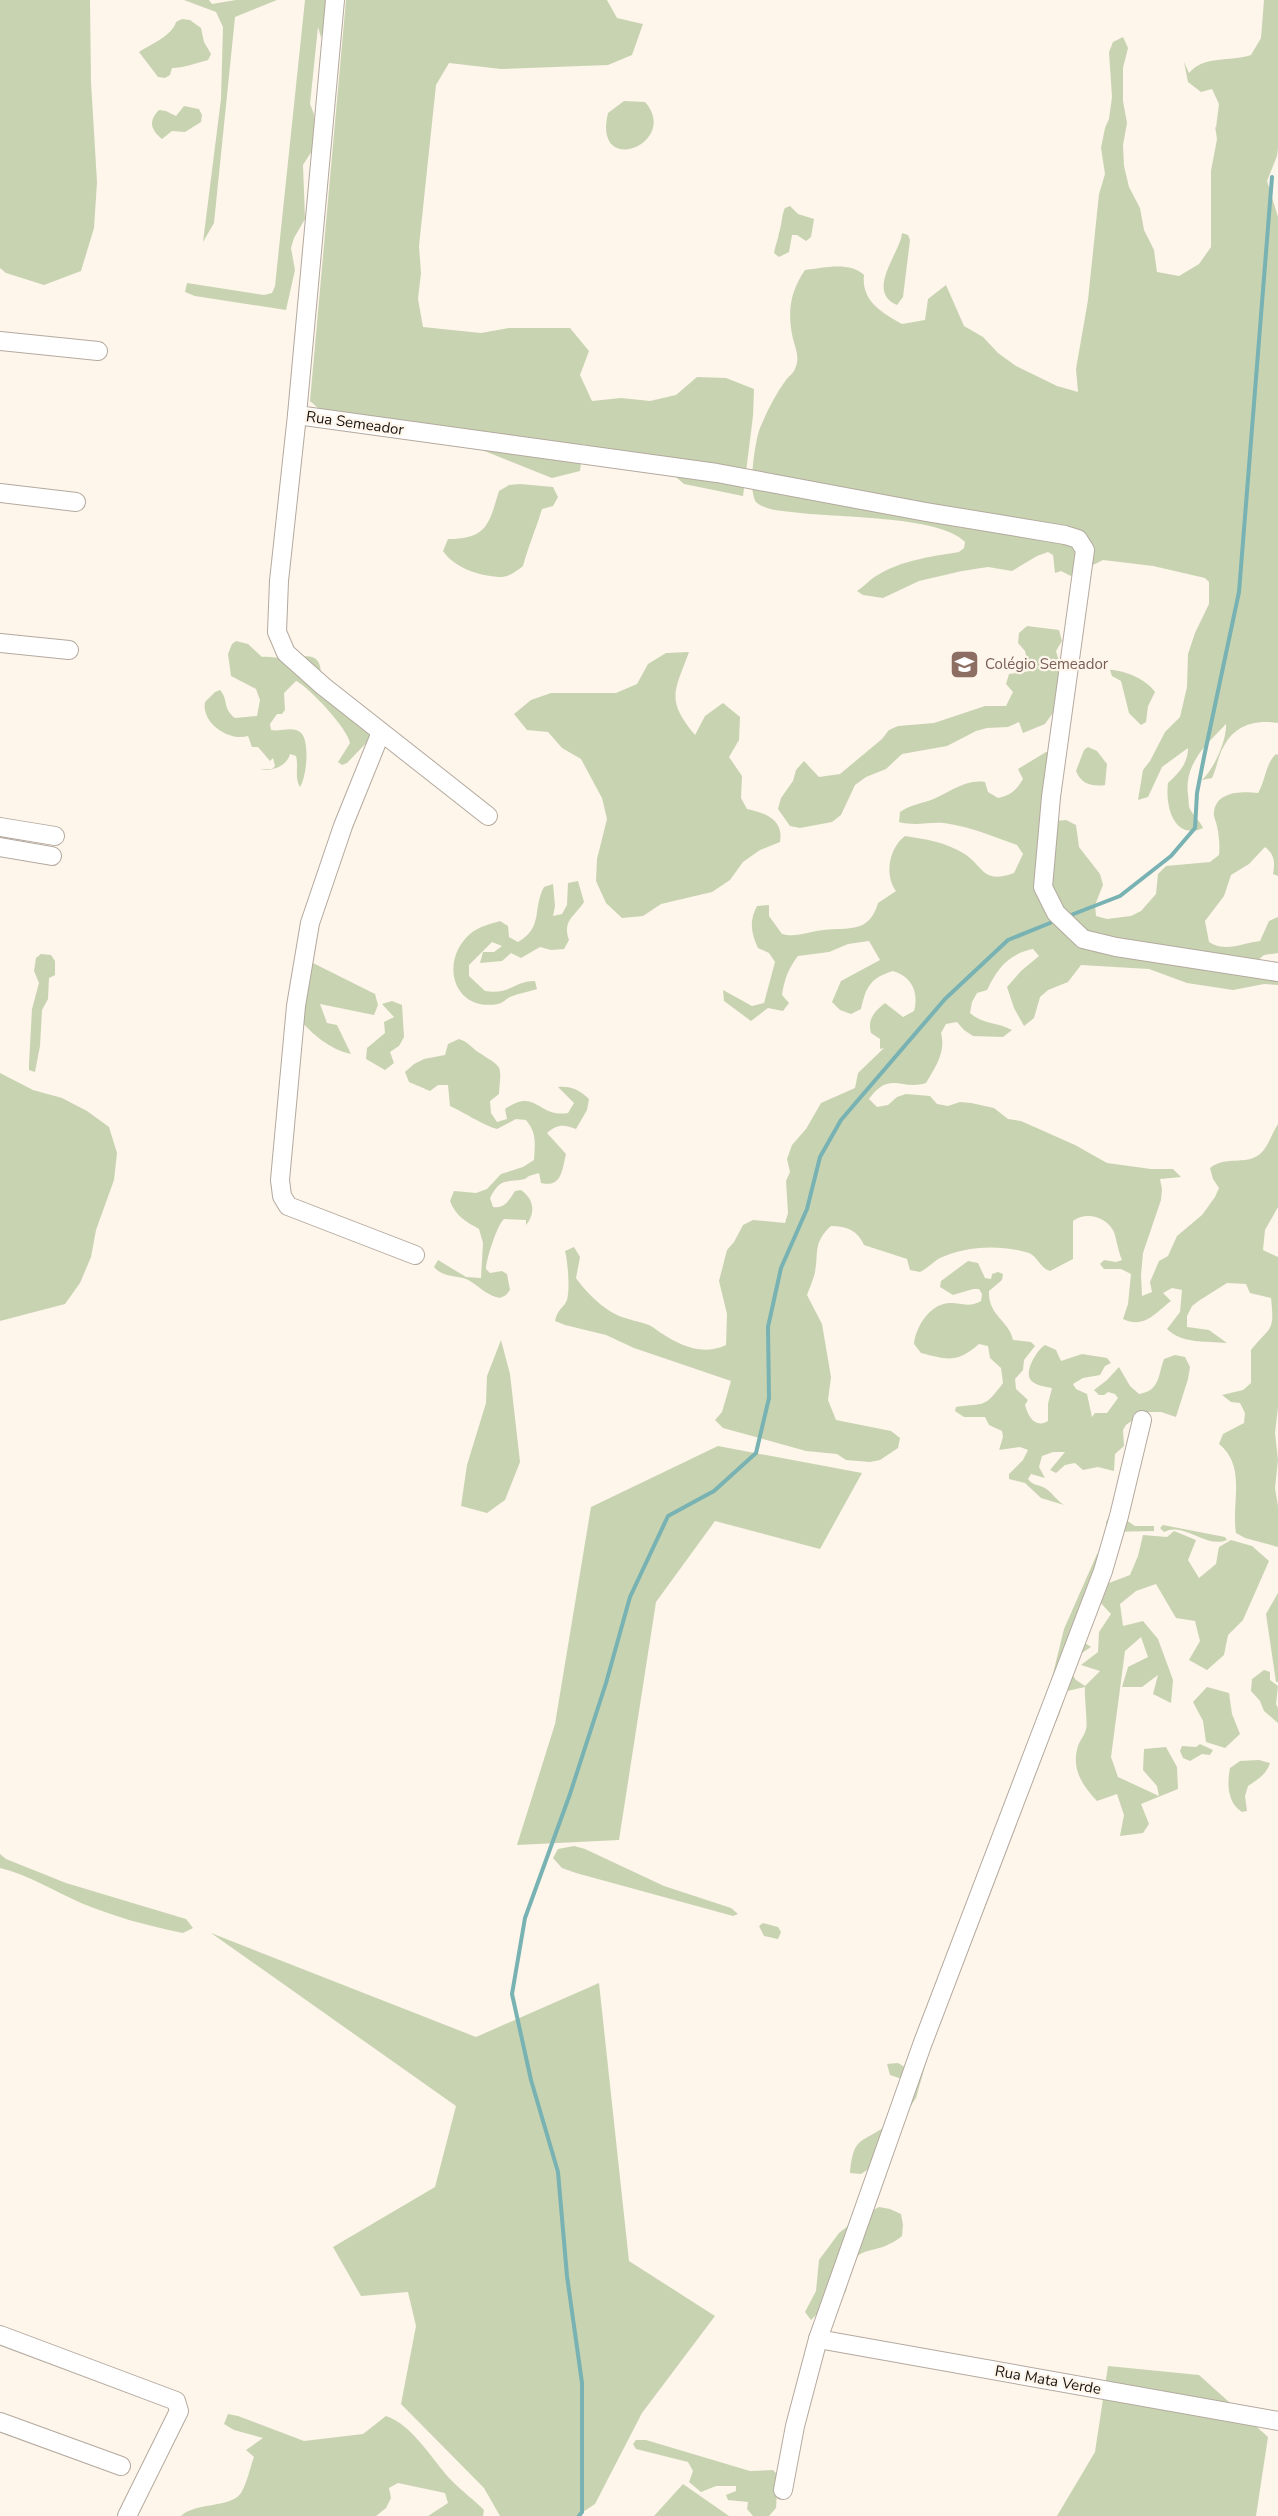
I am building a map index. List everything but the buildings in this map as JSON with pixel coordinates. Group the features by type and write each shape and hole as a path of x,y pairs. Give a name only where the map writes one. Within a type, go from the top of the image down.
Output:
{"street":[{"name":"Rua Semeador","path":"335,0 297,415 717,472 926,512 1065,534 1078,539 1085,550 1054,774 1042,887 1056,913 1083,939 1116,947 1278,972"},
{"path":"0,341 98,351"},
{"path":"297,415 279,581 277,632 286,653 294,662 488,816"},
{"path":"0,493 76,502"},
{"path":"0,644 69,650"},
{"path":"381,732 343,826 310,923 296,1006 280,1180 282,1196 288,1206 415,1255"},
{"path":"0,827 54,836"},
{"path":"0,847 52,856"},
{"path":"783,2490 795,2426 818,2339 922,2044 1103,1571 1142,1420"},
{"path":"0,2334 176,2401 179,2412 127,2516"},
{"name":"Rua Mata Verde","path":"818,2339 1278,2421"},
{"path":"0,2422 121,2466"}],"green space":[{"path":"0,0 90,0 91,82 97,182 94,228 81,271 44,285 6,273 0,268"},
{"path":"184,0 209,0 212,4 236,0 277,0 235,17 214,223 203,242 221,99 223,27 216,12"},
{"path":"305,0 325,0 327,9 321,38 318,27 310,104 314,114 315,146 303,165 305,219 291,248 295,270 286,310 195,296 185,292 187,283 264,295 272,293 275,286"},
{"path":"346,0 607,0 617,18 643,24 632,55 608,65 501,69 449,63 436,85 419,246 421,273 418,299 423,327 481,333 509,328 570,328 589,351 580,375 592,401 621,398 650,401 676,395 697,377 726,378 754,389 743,496 684,484 662,465 607,453 583,444 580,471 552,478 482,450 460,435 326,415 310,401"},
{"path":"1264,0 1278,0 1278,148 1267,181 1278,217 1278,723 1254,723 1234,733 1222,750 1212,778 1202,780 1219,754 1226,724 1198,755 1190,773 1188,795 1189,807 1203,828 1193,831 1178,826 1170,811 1167,792 1168,783 1182,767 1188,748 1162,767 1148,797 1138,800 1143,770 1165,732 1180,717 1187,687 1188,654 1209,604 1209,582 1205,578 1153,566 1103,560 1071,576 1061,571 1055,573 1053,555 1048,552 1012,571 988,567 962,571 919,581 883,598 863,595 857,591 886,571 916,560 959,552 964,548 965,542 952,533 910,522 779,511 765,507 757,503 754,498 752,479 754,455 763,422 775,397 796,365 797,354 791,329 790,311 793,294 805,270 836,266 858,271 864,275 864,284 869,299 880,311 902,324 925,320 928,299 946,285 964,326 983,337 998,353 1016,366 1057,386 1078,392 1076,369 1088,300 1099,194 1105,174 1101,148 1112,97 1109,52 1113,42 1123,37 1128,48 1123,68 1123,101 1127,123 1123,145 1124,166 1129,187 1140,208 1144,230 1154,250 1157,272 1179,276 1199,264 1211,247 1211,171 1217,139 1215,126 1216,128 1219,104 1212,89 1201,92 1188,82 1184,62 1189,73 1195,67 1210,61 1251,55 1261,38"},
{"path":"182,19 190,20 201,28 204,42 211,54 208,60 172,68 170,75 165,78 158,77 139,52 166,36 176,22"},
{"path":"624,101 645,102 653,117 652,130 645,141 634,148 622,149 612,145 606,133 608,113"},
{"path":"184,106 199,109 202,115 201,122 185,132 172,131 162,139 153,129 153,118 159,110 176,116"},
{"path":"790,206 798,214 814,219 811,237 806,241 797,235 792,235 789,252 779,257 774,250 785,208"},
{"path":"902,233 908,235 910,240 903,297 897,305 888,299 884,291 884,282"},
{"path":"509,485 553,487 558,497 553,506 542,509 523,566 508,576 494,577 461,567 448,557 443,551 448,539 471,536 479,532 489,520 499,491"},
{"path":"1027,626 1059,630 1062,641 1056,651 1062,672 1056,692 1055,710 1045,724 1023,733 1019,722 1008,727 987,728 947,746 902,754 886,769 866,777 855,785 841,815 832,822 800,828 790,826 778,809 781,798 793,781 796,770 804,761 819,777 840,774 882,739 889,730 898,726 934,723 985,706 1006,706 1013,692 1006,684 1009,674 1030,671 1025,651 1018,643 1019,633"},
{"path":"236,641 248,644 262,657 309,656 313,658 320,665 321,673 371,728 371,738 347,763 342,765 338,762 350,743 348,737 327,709 296,681 284,693 285,710 282,714 277,714 270,724 271,730 293,729 303,736 306,768 302,783 300,787 297,779 296,756 290,754 286,762 274,769 269,770 260,769 272,769 275,766 273,758 270,761 258,747 252,747 248,736 233,736 218,729 207,717 205,710 205,702 220,690 228,711 235,718 257,716 260,700 256,689 231,676 228,654 232,644"},
{"path":"689,652 677,686 676,703 679,712 695,735 705,716 723,703 740,717 739,740 729,757 742,776 741,798 747,809 772,818 779,828 780,842 760,850 743,862 730,880 712,892 661,904 643,916 622,918 606,903 596,881 597,859 607,819 602,798 581,759 562,748 548,732 527,730 514,714 531,700 551,693 616,693 637,684 648,664 666,653"},
{"path":"1110,670 1135,677 1155,692 1148,706 1146,722 1141,725 1129,713 1121,681 1112,676"},
{"path":"1088,747 1097,751 1107,764 1105,785 1087,784 1076,771 1084,750"},
{"path":"1046,752 1057,753 1055,821 1066,820 1076,825 1079,847 1100,874 1103,885 1095,905 1096,916 1107,919 1131,916 1141,911 1156,894 1158,874 1166,866 1210,862 1219,855 1219,837 1214,814 1216,805 1225,796 1231,794 1258,793 1272,758 1278,755 1278,876 1273,874 1273,859 1265,847 1249,864 1231,875 1224,896 1205,921 1209,942 1228,947 1260,941 1269,921 1278,917 1278,953 1264,955 1258,960 1278,962 1278,985 1264,984 1233,990 1187,983 1149,969 1081,965 1068,982 1048,990 1040,997 1034,1018 1024,1026 1014,1008 1007,987 1039,956 1033,949 1024,951 1004,963 987,990 977,993 970,1013 975,1017 1012,1030 1003,1037 973,1036 957,1022 946,1024 941,1033 942,1046 939,1059 926,1083 910,1085 890,1083 876,1090 869,1099 877,1107 888,1105 897,1097 906,1094 930,1096 937,1104 948,1106 960,1102 994,1108 1008,1119 1021,1121 1075,1145 1107,1163 1151,1169 1173,1169 1181,1177 1160,1179 1161,1200 1143,1253 1142,1296 1152,1292 1150,1282 1159,1261 1168,1256 1177,1236 1202,1215 1215,1197 1219,1188 1210,1168 1222,1162 1254,1158 1265,1148 1278,1124 1278,1207 1265,1230 1263,1250 1278,1257 1278,1407 1275,1433 1278,1460 1275,1488 1278,1506 1278,1547 1245,1538 1236,1533 1236,1486 1233,1463 1228,1453 1219,1444 1223,1434 1244,1423 1245,1413 1240,1403 1231,1402 1222,1395 1243,1390 1251,1383 1251,1350 1270,1328 1271,1298 1250,1293 1246,1284 1227,1283 1192,1306 1187,1316 1187,1327 1209,1330 1227,1343 1187,1339 1167,1329 1180,1312 1182,1290 1172,1288 1163,1293 1171,1301 1144,1321 1131,1322 1123,1319 1128,1304 1131,1274 1121,1269 1104,1269 1100,1264 1104,1260 1116,1262 1122,1260 1111,1227 1096,1217 1084,1216 1073,1221 1073,1259 1050,1271 1029,1253 995,1247 950,1254 920,1272 910,1270 907,1259 864,1245 859,1236 847,1228 831,1226 825,1232 818,1244 816,1269 807,1295 822,1324 831,1377 828,1400 836,1420 891,1431 900,1438 898,1448 880,1460 870,1462 846,1460 837,1454 806,1451 723,1428 715,1420 722,1412 731,1381 634,1348 606,1335 555,1321 568,1295 565,1251 574,1247 580,1257 576,1278 594,1299 611,1312 649,1325 676,1342 692,1348 709,1350 726,1345 727,1314 719,1281 727,1250 743,1225 753,1220 785,1223 788,1213 786,1181 790,1172 787,1159 792,1145 806,1129 821,1103 855,1088 858,1073 884,1048 880,1049 880,1039 871,1033 870,1024 875,1012 885,1003 903,1017 914,1011 916,998 909,981 893,971 870,984 861,1009 851,1014 840,1010 832,1002 841,981 880,960 869,941 848,944 829,952 798,956 790,969 783,989 782,995 789,1003 783,1011 768,1008 751,1021 724,1001 723,990 752,1006 764,1003 775,962 769,953 758,948 752,927 754,911 757,906 769,905 769,916 782,934 787,935 857,927 869,920 878,903 896,891 890,877 890,862 895,847 905,836 956,849 989,875 995,877 1014,873 1023,854 1017,845 976,830 950,824 899,822 900,812 970,783 985,782 988,792 998,798 1006,795 1012,792 1023,779 1018,769"},
{"path":"578,881 584,902 568,924 569,940 564,949 551,950 540,947 521,958 511,953 502,961 480,963 483,952 494,952 502,946 492,942 469,965 469,976 485,991 506,990 522,983 535,981 537,989 513,996 498,1004 483,1004 470,1000 461,992 453,970 455,957 460,945 470,934 500,921 508,926 509,937 518,942 526,936 534,924 544,887 553,884 555,906 553,916 562,914 567,905 568,883"},
{"path":"41,954 51,955 55,961 55,975 49,978 48,999 42,1010 40,1046 35,1072 29,1070 29,1064 32,1009 39,983 34,971 36,958"},
{"path":"309,961 375,994 378,1005 374,1015 320,1004 327,1023 337,1025 351,1054 336,1049 322,1040 299,1018"},
{"path":"392,1001 402,1005 404,1037 399,1046 390,1052 394,1063 385,1070 366,1059 367,1048 385,1033 384,1022 394,1017 382,1004"},
{"path":"459,1039 493,1061 499,1068 499,1094 490,1101 491,1113 497,1122 507,1119 505,1109 524,1101 550,1111 568,1113 574,1103 558,1087 575,1089 589,1099 587,1110 576,1129 561,1126 547,1133 566,1154 562,1172 557,1180 548,1184 541,1183 539,1173 525,1179 504,1182 497,1187 490,1198 493,1207 501,1207 515,1191 521,1190 529,1198 532,1206 531,1216 526,1225 526,1220 504,1219 492,1243 486,1269 490,1273 502,1271 507,1274 510,1290 500,1298 488,1294 466,1279 447,1275 434,1267 438,1260 466,1277 481,1278 483,1243 479,1229 465,1221 455,1210 450,1201 454,1191 476,1193 487,1189 501,1174 523,1167 534,1160 534,1134 526,1120 516,1119 497,1129 450,1106 448,1085 438,1085 430,1091 409,1082 405,1072 414,1064 424,1059 445,1055 448,1044"},
{"path":"0,1073 33,1090 62,1098 87,1111 109,1127 117,1153 114,1180 96,1230 91,1257 80,1283 65,1304 0,1321"},
{"path":"968,1261 978,1263 985,1278 991,1279 992,1274 998,1272 1003,1274 1002,1280 989,1291 992,1306 1011,1333 1013,1340 1031,1342 1035,1346 1024,1360 1023,1370 1015,1379 1016,1389 1028,1400 1025,1405 1026,1409 1036,1422 1048,1421 1048,1404 1052,1388 1034,1383 1030,1379 1029,1371 1035,1356 1045,1345 1056,1350 1061,1361 1082,1354 1107,1358 1111,1363 1105,1366 1100,1375 1083,1378 1073,1384 1076,1389 1087,1394 1092,1417 1095,1413 1107,1413 1118,1398 1115,1394 1108,1392 1099,1395 1094,1390 1119,1367 1130,1386 1139,1394 1155,1386 1164,1359 1175,1355 1185,1357 1190,1367 1176,1417 1161,1412 1144,1412 1126,1425 1123,1430 1124,1446 1115,1454 1114,1471 1098,1467 1083,1470 1075,1463 1065,1465 1056,1473 1050,1470 1065,1452 1053,1452 1042,1456 1039,1467 1045,1478 1031,1474 1028,1479 1047,1490 1064,1505 1041,1498 1025,1483 1009,1479 1009,1474 1023,1460 1028,1450 1020,1447 999,1450 1003,1437 1002,1431 989,1425 985,1417 964,1417 955,1411 956,1407 987,1401 1003,1383 1001,1368 990,1358 988,1346 979,1344 958,1357 945,1358 921,1353 914,1344 922,1322 938,1306 945,1303 971,1305 981,1301 982,1294 979,1289 953,1295 940,1287 941,1281"},
{"path":"501,1340 510,1374 520,1462 505,1500 487,1513 461,1506 467,1465 486,1403 487,1376"},
{"path":"718,1446 862,1473 820,1549 715,1521 656,1602 619,1840 517,1845 555,1724 591,1507"},
{"path":"1109,1517 1126,1520 1135,1526 1154,1526 1154,1531 1107,1532 1106,1522"},
{"path":"1163,1525 1225,1537 1227,1540 1211,1541 1179,1530 1164,1532 1160,1528"},
{"path":"1174,1531 1196,1540 1188,1560 1199,1578 1216,1564 1219,1547 1231,1540 1252,1546 1269,1561 1243,1620 1228,1635 1224,1655 1207,1670 1189,1660 1200,1641 1195,1621 1176,1618 1156,1584 1136,1591 1120,1604 1123,1626 1143,1621 1158,1639 1173,1680 1171,1703 1153,1694 1158,1675 1142,1687 1122,1687 1128,1667 1148,1657 1141,1637 1125,1651 1111,1757 1118,1777 1159,1796 1157,1786 1143,1770 1144,1749 1166,1747 1177,1767 1178,1789 1141,1804 1149,1824 1143,1833 1120,1836 1124,1815 1117,1794 1097,1801 1083,1783 1077,1769 1076,1754 1086,1726 1085,1687 1067,1691 1056,1722 1042,1736 1049,1690 1064,1629 1097,1554 1112,1553 1098,1598 1109,1583 1130,1575 1143,1535 1167,1537","holes":["1098,1600 1111,1614 1099,1632 1098,1652 1081,1665 1100,1671 1085,1686 1076,1680 1070,1671 1082,1653 1091,1647 1082,1641"]},
{"path":"1278,1593 1278,1682 1276,1682 1266,1614"},
{"path":"1264,1670 1270,1672 1270,1680 1278,1686 1276,1704 1278,1723 1264,1711 1260,1701 1251,1691 1252,1679"},
{"path":"1207,1687 1229,1693 1232,1714 1240,1734 1225,1748 1206,1742 1203,1721 1193,1702"},
{"path":"1200,1744 1213,1750 1210,1755 1202,1754 1190,1761 1183,1758 1180,1751 1182,1746 1196,1747"},
{"path":"1259,1760 1270,1763 1264,1774 1248,1786 1245,1796 1247,1811 1242,1812 1231,1798 1228,1780 1230,1768 1240,1761"},
{"path":"574,1846 664,1886 731,1908 738,1914 733,1916 562,1868 553,1858 558,1849"},
{"path":"0,1854 6,1859 66,1883 186,1919 193,1928 183,1933 132,1921 94,1908 31,1879 0,1868"},
{"path":"763,1923 778,1927 781,1932 778,1939 764,1936 759,1926"},
{"path":"211,1933 476,2037 599,1983 629,2261 715,2316 642,2413 595,2504 577,2516 500,2516 484,2488 401,2404 416,2326 408,2292 361,2296 333,2247 435,2187 456,2106"},
{"path":"931,2045 916,2098 870,2168 861,2174 850,2173 854,2152 860,2142 888,2124 902,2079 890,2075 887,2064 898,2063 908,2069"},
{"path":"879,2207 901,2214 902,2236 881,2248 858,2256 849,2274 846,2292 834,2297 811,2320 805,2312 816,2291 819,2260 839,2233 858,2218"},
{"path":"1108,2366 1199,2375 1268,2437 1256,2516 1057,2516 1095,2452"},
{"path":"228,2414 304,2441 363,2434 386,2416 405,2427 422,2444 452,2481 484,2510 483,2516 428,2516 448,2503 445,2493 398,2483 389,2488 391,2498 386,2508 376,2516 181,2516 195,2509 230,2501 236,2498 243,2489 254,2457 246,2450 263,2438 234,2430 224,2424"},
{"path":"636,2440 646,2440 750,2471 773,2470 778,2475 776,2508 769,2516 753,2516 747,2509 748,2502 728,2500 726,2495 736,2491 736,2486 716,2486 701,2492 689,2482 693,2471 688,2462 636,2449 633,2444"},
{"path":"683,2484 729,2516 654,2516"}],"waterway":[{"path":"1071,915 1120,896 1171,856 1195,828 1197,793 1239,592 1272,177"},
{"path":"579,2516 582,2512 582,2383 567,2276 558,2172 531,2080 512,1994 525,1918 570,1794 606,1683 630,1597 668,1516 714,1491 756,1453 769,1398 768,1327 781,1268 807,1209 820,1157 841,1120 945,999 1008,940 1050,923"}],"place":[{"name":"Colégio Semeador","path":"964,664"}]}
